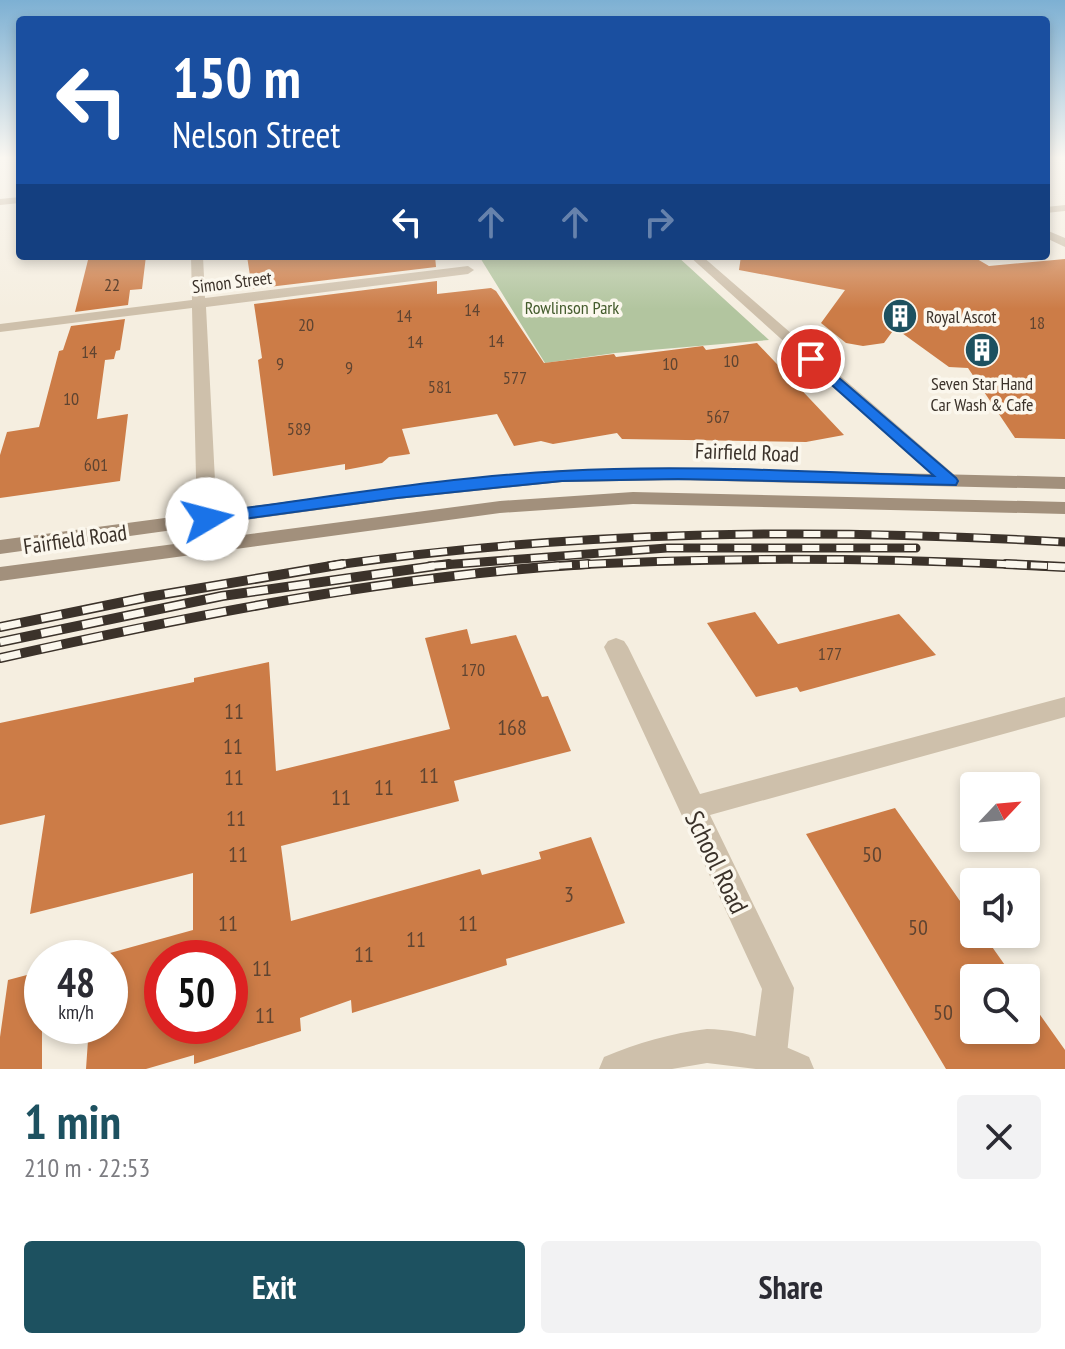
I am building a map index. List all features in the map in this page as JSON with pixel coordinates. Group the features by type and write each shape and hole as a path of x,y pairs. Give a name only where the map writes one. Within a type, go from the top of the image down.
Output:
{"main road":[{"name":"Fairfield Road","path":"0,547 397,493 562,476 678,474 1065,483"},
{"name":"Fairfield Road","path":"0,574 469,511 633,498 1065,508"}],"street":[{"path":"197,260 207,519"},
{"path":"700,260 950,481"},
{"name":"Simon Street","path":"0,328 468,270"},
{"name":"School Road","path":"616,647 778,988 783,1061"},
{"path":"691,808 1065,707"},
{"path":"616,1069 671,1050 728,1044 783,1061"}],"green space":[{"name":"Rowlinson Park","path":"481,260 681,260 769,340 615,353 545,363"}],"building":[{"path":"1065,259 1065,439 1015,438 968,368 949,367 895,328 884,343 863,346 846,343 821,323 845,290 739,270 740,260 979,260 989,266"},
{"path":"88,260 146,260 142,289 130,290 128,305 75,312"},
{"path":"248,260 435,260 436,267 252,289"},
{"path":"437,281 437,294 491,288 496,291 544,363 614,354 616,357 757,343 844,435 806,442 622,439 617,433 553,444 541,441 514,446 497,414 402,429 410,454 389,457 382,463 345,470 345,464 273,476 254,304"},
{"path":"125,319 120,350 116,351 114,359 105,360 97,419 128,414 120,481 0,498 0,455 7,432 39,427 59,351 63,350 71,326"},
{"path":"755,612 778,644 899,614 936,655 800,692 797,687 756,697 707,623"},
{"path":"467,629 471,644 516,635 542,697 548,696 571,751 454,781 459,801 281,846 291,921 480,869 482,875 541,859 539,852 591,837 625,923 506,959 507,965 352,1013 351,1000 300,1018 301,1031 194,1064 194,1055 146,1069 86,1069 88,1044 128,1044 128,948 144,944 144,1044 248,1044 248,940 157,940 193,930 193,873 30,914 45,815 0,825 0,723 194,682 194,678 269,662 276,771 450,729 425,638"},
{"path":"895,808 960,901 960,948 993,948 1004,964 960,964 960,1044 1040,1044 1040,1015 1065,1050 1065,1069 946,1069 806,834"},
{"path":"24,976 24,1044 42,1044 42,1069 0,1069 0,1037 8,980"}],"railway":[{"path":"339,565 513,545 697,535 880,535 1065,542"},
{"path":"442,565 667,548 916,548"},
{"path":"572,565 801,559 1039,566"},
{"path":"339,565 343,564"},
{"path":"442,565 449,564"},
{"path":"572,565 588,564"},
{"path":"1006,564 1039,566"},
{"path":"0,627 148,597 339,565"},
{"path":"329,566 339,565"},
{"path":"0,642 222,596 442,565"},
{"path":"429,566 442,565"},
{"path":"0,658 292,599 439,578 572,565"},
{"path":"555,566 572,565"},
{"path":"1039,566 1047,566"},
{"path":"1039,566 1065,567"}],"place":[{"name":"Royal Ascot","path":"900,316"},
{"name":"Seven Star Hand Car Wash & Cafe","path":"982,350"}],"route":[{"path":"207,519 397,493 562,476 678,474 950,481 811,359"}]}
